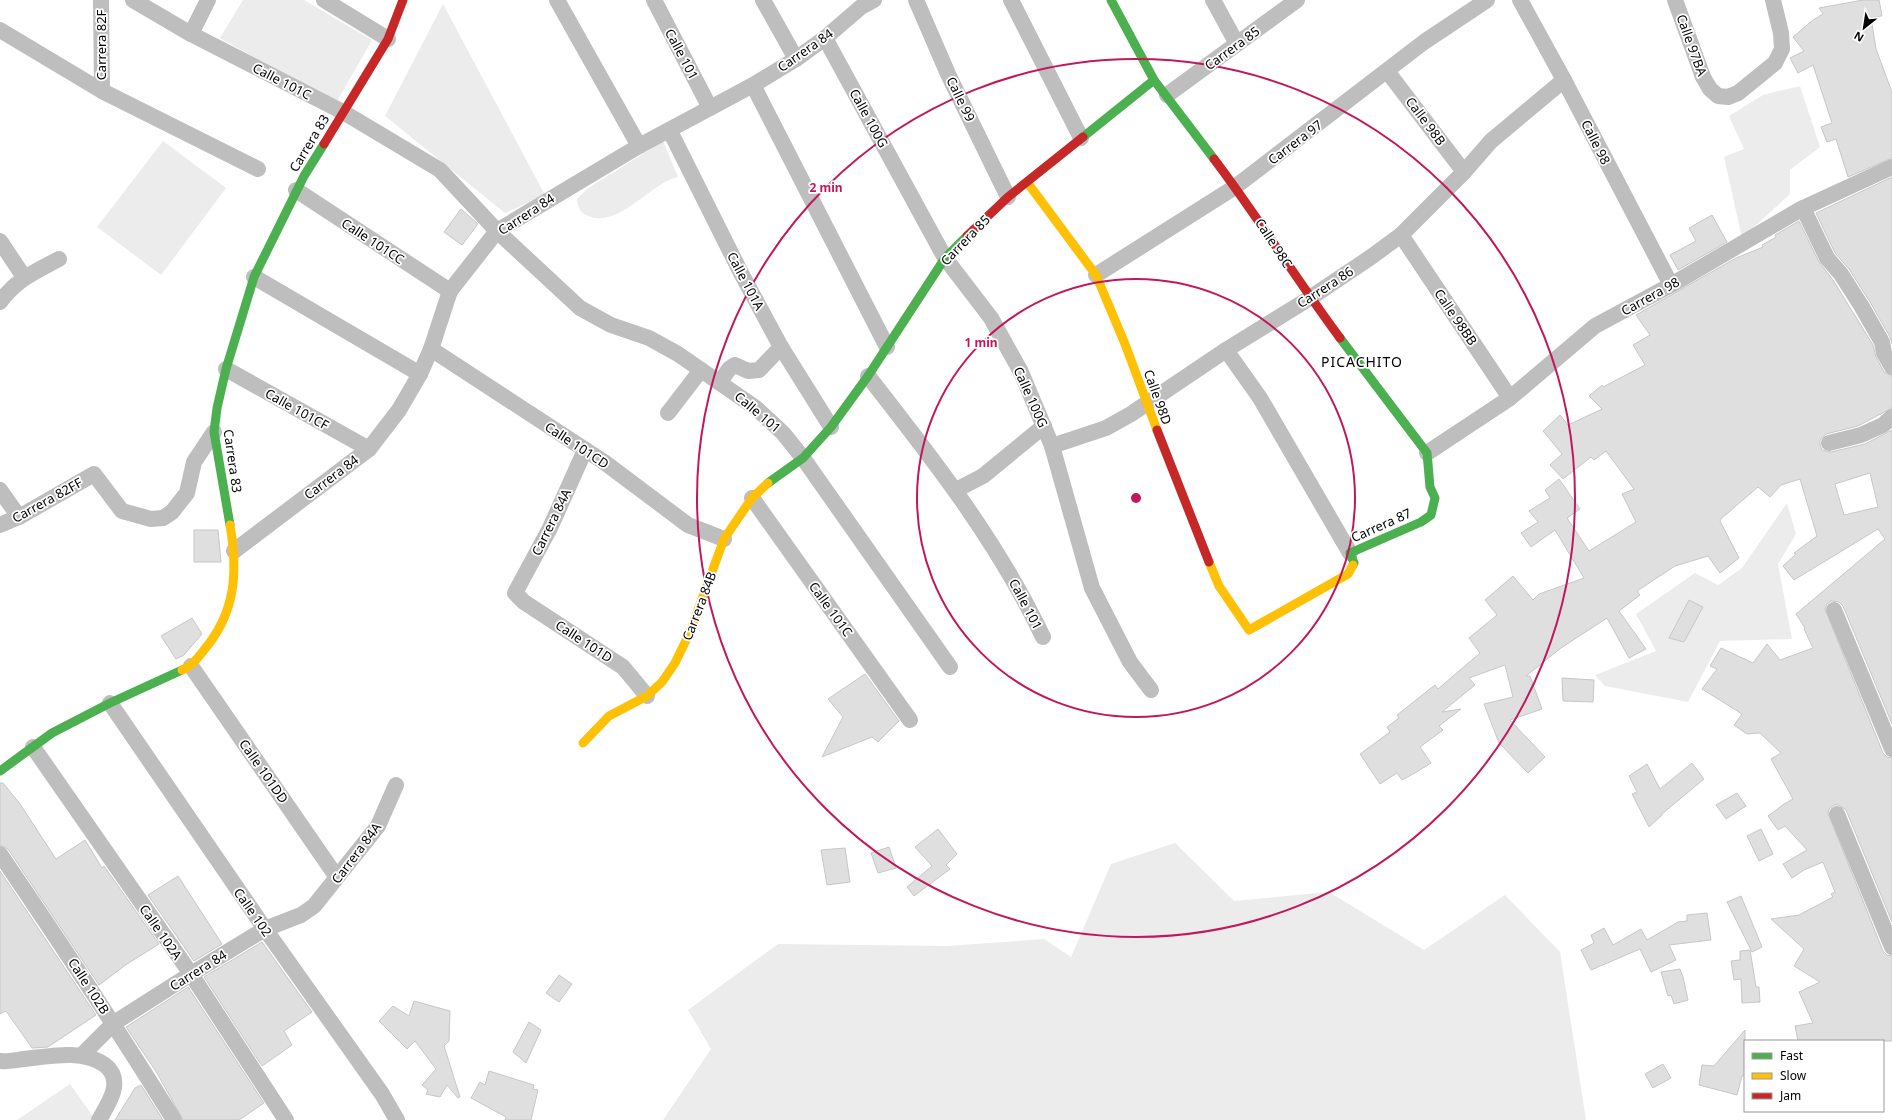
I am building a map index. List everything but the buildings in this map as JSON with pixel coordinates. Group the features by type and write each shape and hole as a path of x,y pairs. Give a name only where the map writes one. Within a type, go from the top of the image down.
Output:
{"street":[{"name":"Carrera 82F","path":"101,0 102,91"},
{"name":"Calle 101C","path":"133,0 192,34 343,112 440,170 497,231"},
{"path":"192,34 208,0"},
{"path":"324,0 388,39"},
{"name":"Carrera 83","path":"0,771 52,733 110,703 191,666 216,636 225,617 231,599 234,576 234,551 214,432 217,408 226,368 254,277 296,190 388,39 403,0"},
{"path":"557,0 639,146"},
{"name":"Calle 101","path":"654,0 710,108"},
{"path":"763,0 796,59"},
{"name":"Calle 99","path":"916,0 948,74 1008,197"},
{"path":"1011,0 1082,138"},
{"name":"Calle 98C","path":"1111,0 1154,80 1236,187 1310,298 1427,453"},
{"path":"1213,0 1237,44"},
{"name":"Carrera 85","path":"1167,95 1297,0"},
{"name":"Carrera 97","path":"1096,275 1236,187 1424,42 1487,0"},
{"name":"Calle 98","path":"1520,0 1564,80 1671,285"},
{"name":"Calle 97BA","path":"1676,0 1703,77 1710,89 1718,96 1728,97 1738,93 1775,64 1782,50 1782,33 1773,0"},
{"name":"Carrera 84","path":"234,551 369,449 399,410 420,374 431,349 450,291 497,231 639,146 670,131 753,85 796,59 825,38 864,2"},
{"path":"0,30 102,91 258,169"},
{"name":"Calle 100G","path":"825,38 945,258 991,318 1021,372 1052,446 1092,588 1130,662 1151,690"},
{"name":"Calle 98B","path":"1387,71 1464,172"},
{"name":"Carrera 85","path":"803,458 831,426 868,376 945,258 1008,197 1154,80"},
{"name":"Carrera 86","path":"1052,446 1106,428 1147,404 1226,350 1310,298 1401,236 1464,172 1491,141 1564,80"},
{"path":"753,85 887,347"},
{"name":"Calle 101A","path":"670,131 741,273 781,347 831,426"},
{"name":"Carrera 98","path":"1427,453 1510,398 1595,326 1671,285 1803,208 1843,188 1892,167"},
{"name":"Calle 98D","path":"1027,182 1096,275 1125,344 1147,404 1219,586 1249,630"},
{"name":"Calle 101CC","path":"296,190 450,291"},
{"path":"1803,208 1827,258 1840,274 1862,307 1882,342 1884,353 1892,368"},
{"name":"Calle 101","path":"497,231 580,308 611,325 655,341 678,354 756,408 783,433 803,458 950,667"},
{"name":"Calle 98BB","path":"1401,236 1510,398"},
{"path":"0,241 24,277"},
{"path":"0,302 9,289 24,277 59,259"},
{"path":"254,277 420,374"},
{"path":"720,382 729,369 735,365 748,371 759,370 781,347"},
{"name":"Calle 101CD","path":"431,349 604,462 688,524 724,539"},
{"path":"1226,350 1260,398 1350,553"},
{"name":"Calle 101CF","path":"226,368 369,449"},
{"path":"668,413 701,370"},
{"name":"Calle 101","path":"868,376 956,490 1024,596 1044,637"},
{"path":"1829,443 1860,435 1883,425 1892,417"},
{"path":"956,490 983,476 1044,426"},
{"name":"Carrera 82FF","path":"0,525 19,517 94,474 122,511 151,519 163,518 172,512 187,493 194,462 214,432"},
{"name":"Carrera 84A","path":"515,593 550,528 585,450"},
{"name":"Carrera 87","path":"1249,630 1348,574 1354,563 1350,553 1421,522 1431,515 1435,498 1430,487 1427,453"},
{"name":"Carrera 84B","path":"583,743 609,716 647,696 662,682 675,663 690,632 724,539 752,498 771,480 803,458"},
{"path":"0,490 19,517"},
{"name":"Calle 101C","path":"752,498 910,720"},
{"name":"Calle 101D","path":"515,593 524,602 623,667 647,696"},
{"path":"1834,610 1892,749"},
{"name":"Calle 101DD","path":"191,666 274,784 336,876"},
{"name":"Calle 102","path":"110,703 265,930 382,1094 397,1120"},
{"name":"Calle 102A","path":"33,746 190,974 286,1120"},
{"name":"Carrera 84A","path":"322,898 336,876 363,847 378,826 396,786"},
{"path":"1837,814 1892,947"},
{"name":"Calle 102B","path":"0,854 46,919 114,1023 174,1120"},
{"name":"Carrera 84","path":"82,1056 114,1023 190,974 265,930 301,915 322,898"},
{"path":"0,1061 47,1056 82,1056 97,1060 109,1069 114,1079 114,1090 99,1120"}],"shaded area":[{"path":"243,0 304,0 372,40 336,103 220,38"},
{"path":"443,4 545,195 505,213 385,116"},
{"path":"1800,86 1820,147 1790,170 1790,194 1742,238 1724,157 1744,149 1729,116 1763,95"},
{"path":"163,141 226,188 161,275 97,227"},
{"path":"663,141 678,177 658,186 621,212 611,216 601,218 591,217 581,211 578,206 577,199 587,189"},
{"path":"1787,503 1796,534 1778,564 1792,639 1720,641 1688,702 1605,686 1595,675 1656,651 1636,614 1695,573 1718,585 1742,568"},
{"path":"1175,843 1234,901 1329,892 1424,950 1505,895 1560,952 1586,1120 663,1120 711,1049 688,1010 778,944 947,946 1044,939 1071,957 1111,864"},
{"path":"70,1084 94,1118 92,1120 17,1120"}],"traffic: fast":[{"path":"1111,0 1154,80 1214,159"},
{"path":"1083,137 1154,80"},
{"path":"230,525 214,432 217,408 226,369 254,277 304,176 324,144"},
{"path":"768,483 803,458 831,427 868,376 945,258 967,236"},
{"path":"1340,338 1427,453 1430,487 1435,498 1431,515 1421,522 1350,553 1354,563 1353,565"},
{"path":"0,771 52,733 110,703 182,670"}],"traffic: slow":[{"path":"1027,182 1096,275 1125,344 1157,430"},
{"path":"583,743 609,716 647,696 662,682 675,663 690,632 724,539 752,498 768,483"},
{"path":"182,670 194,662 215,636 223,621 228,606 234,575 234,559 230,525"},
{"path":"1209,562 1219,586 1249,630 1348,574 1353,565"}],"traffic: jam":[{"path":"324,144 388,39 403,0"},
{"path":"967,236 1008,197 1083,137"},
{"path":"1214,159 1340,338"},
{"path":"1157,430 1209,562"}],"district":[{"name":"PICACHITO","path":"1362,362"}]}
